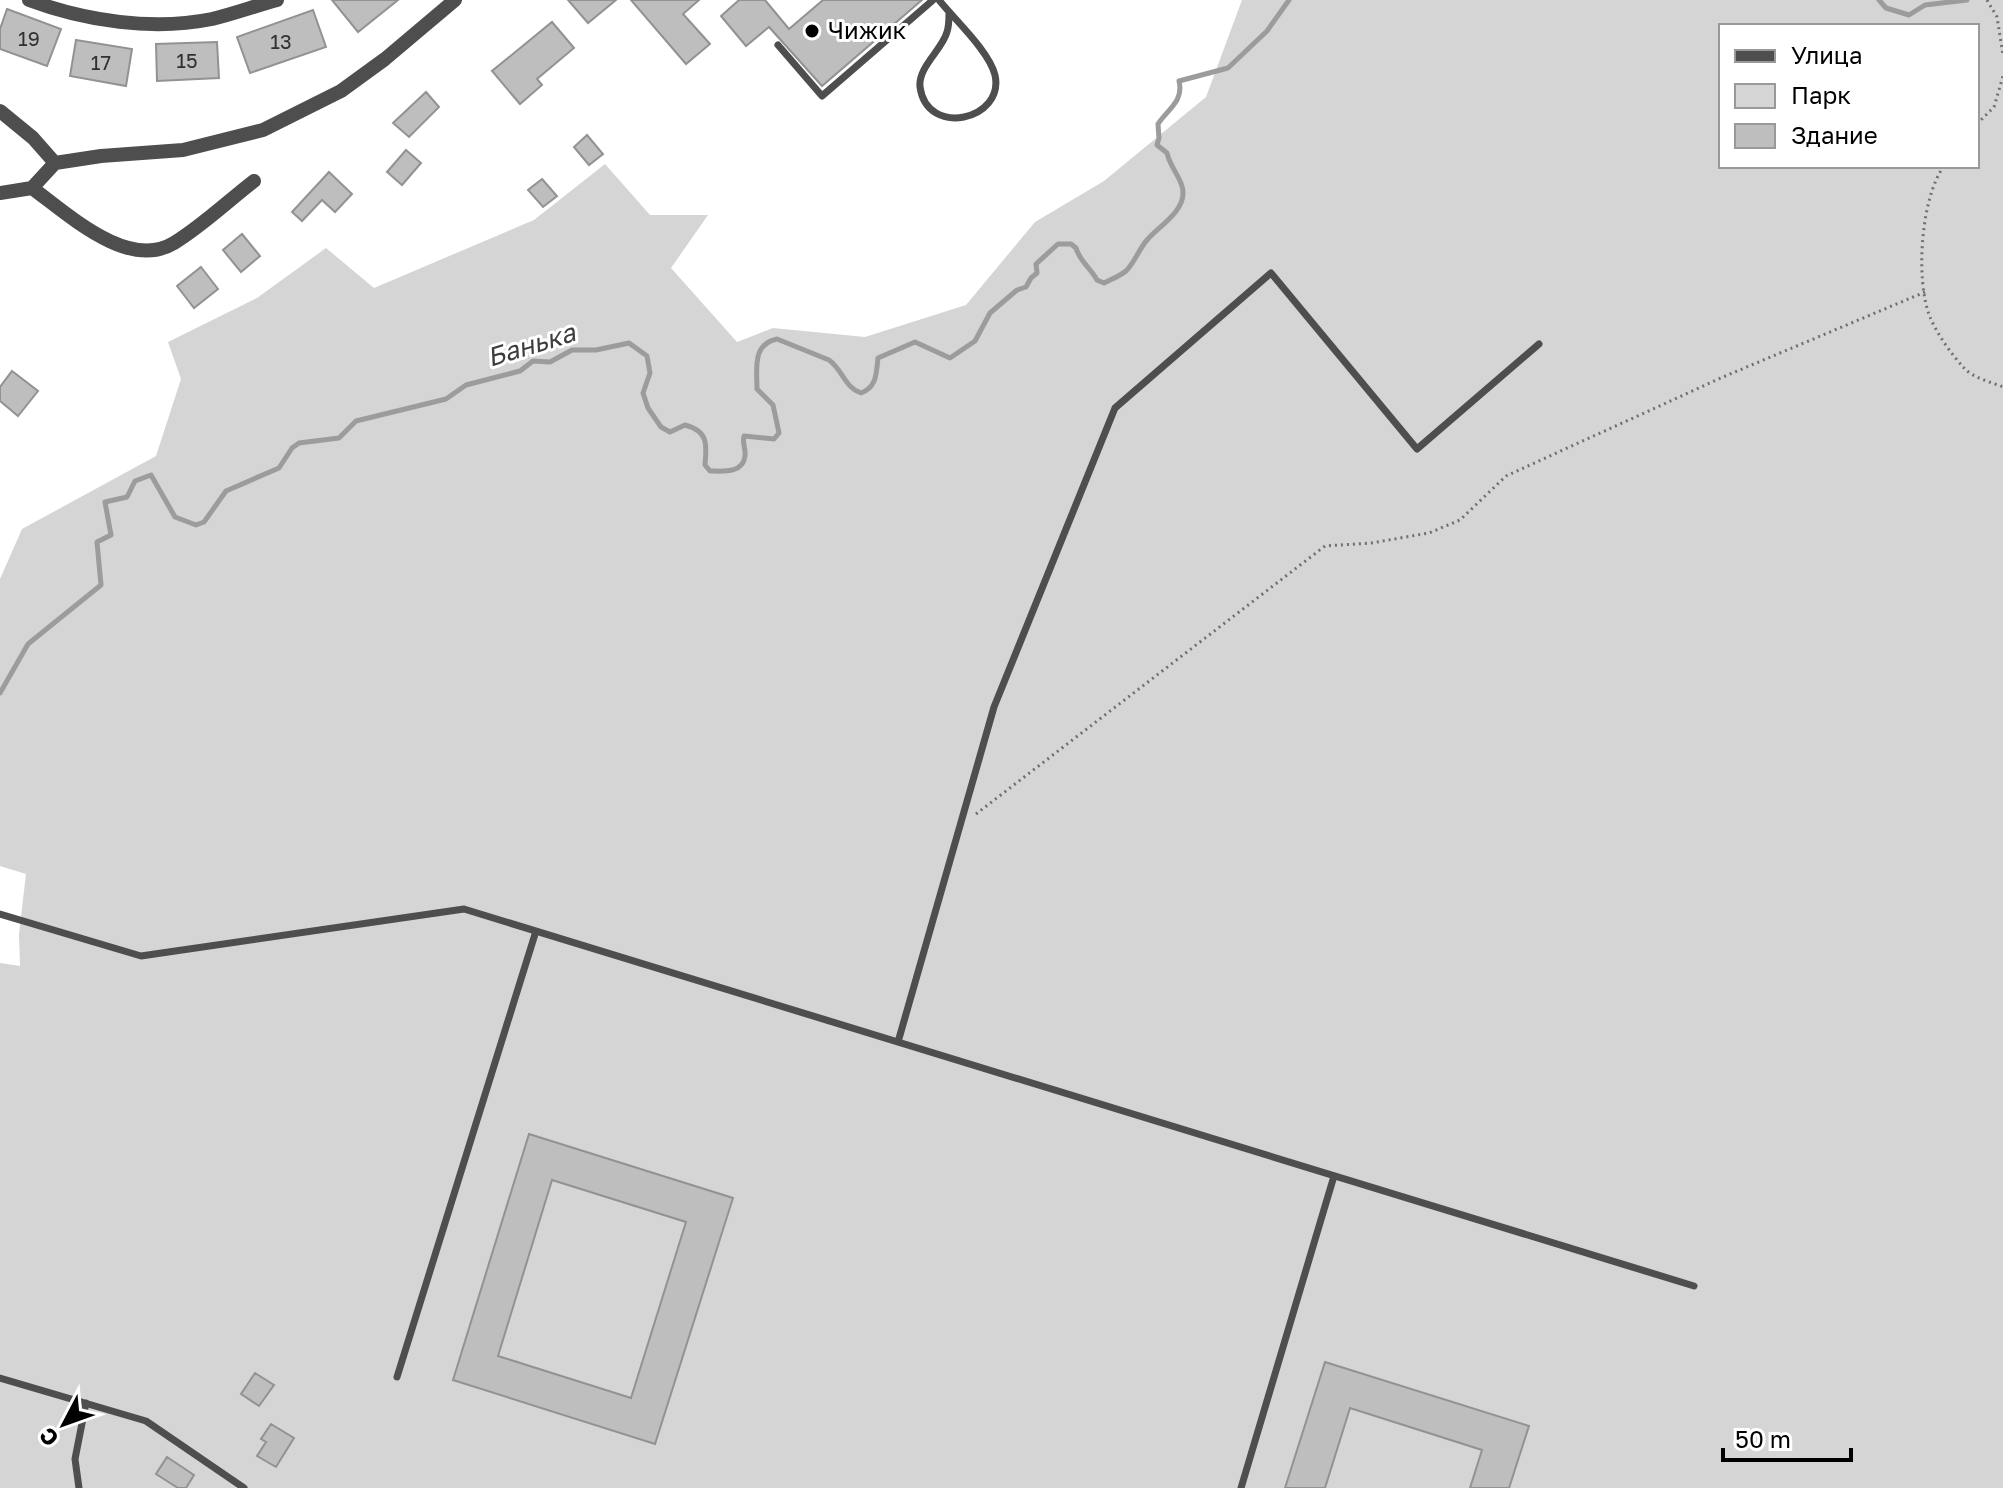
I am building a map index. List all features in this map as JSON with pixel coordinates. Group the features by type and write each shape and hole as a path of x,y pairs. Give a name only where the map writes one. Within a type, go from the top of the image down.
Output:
{"street":[{"path":"29,0 120,22 168,23 210,19 277,0"},
{"path":"0,193 32,188 55,163 183,150 263,130 341,91 385,59 455,0"},
{"path":"0,111 33,138 55,163"},
{"path":"32,188 114,245 141,252 172,244 254,181"}],"lane":[{"path":"778,45 822,96 936,0 949,13 983,52 995,74 995,89 988,102 978,112 956,119 944,117 933,109 924,98 919,84 948,31 949,13"},
{"path":"898,1042 994,707 1115,408 1271,273 1417,449 1539,344"},
{"path":"0,914 141,956 464,909 1694,1286"},
{"path":"397,1377 536,931"},
{"path":"1241,1488 1334,1176"},
{"path":"0,1378 146,1421 244,1488"},
{"path":"79,1488 75,1459 86,1403"}],"path":[{"path":"1987,0 1997,17 2003,55"},
{"path":"1979,122 1994,107 2003,76"},
{"path":"1943,168 1936,178 1924,228 1923,280 1929,315 1966,371 2003,387"},
{"path":"960,826 1325,546 1371,543 1429,533 1460,520 1506,476 1723,377 1925,292"}],"green space":[{"path":"1242,0 2003,0 2003,1488 0,1488 0,963 20,966 19,934 26,874 0,866 0,579 22,529 156,456 181,379 168,342 257,298 326,248 374,288 534,220 605,164 650,215 708,215 671,268 737,342 773,328 865,337 966,305 1035,222 1104,181 1206,97"}],"building":[{"path":"332,0 398,0 358,32"},
{"path":"568,0 616,0 588,23"},
{"path":"631,0 699,0 683,14 710,44 686,64"},
{"path":"739,0 765,0 789,29 823,0 922,0 822,86 769,27 746,46 721,16"},
{"path":"7,9 61,29 47,66 0,49 0,29"},
{"path":"313,10 326,47 250,73 237,37"},
{"path":"552,22 574,48 537,79 542,85 520,104 492,71"},
{"path":"76,40 132,49 126,86 70,76"},
{"path":"217,42 219,78 157,81 156,44"},
{"path":"426,92 439,107 409,137 393,123"},
{"path":"587,135 603,154 589,165 574,147"},
{"path":"406,150 421,163 402,185 387,172"},
{"path":"329,172 352,194 335,212 322,200 302,221 292,212"},
{"path":"542,179 557,196 543,207 528,190"},
{"path":"242,234 260,256 241,272 223,250"},
{"path":"201,267 218,289 194,308 177,286"},
{"path":"12,371 38,391 18,416 0,401 0,387"},
{"path":"529,1134 733,1198 655,1444 453,1380","holes":["552,1180 686,1222 631,1398 498,1356"]},
{"path":"1325,1362 1529,1426 1509,1488 1470,1488 1482,1450 1350,1408 1325,1488 1285,1488"},
{"path":"255,1373 274,1385 259,1406 241,1394"},
{"path":"271,1424 294,1438 276,1467 257,1456 266,1442 261,1439"},
{"path":"167,1457 194,1475 186,1488 178,1488 156,1474"}],"waterway":[{"name":"Банька","path":"0,693 28,644 101,585 97,542 111,535 105,502 127,497 135,481 151,475 175,517 196,525 204,522 226,491 279,468 299,443 339,438 356,421 446,399 466,385 520,371 533,361 550,362 572,350 596,350 629,343 647,356 650,373 643,393 648,408 661,427 670,432 685,425 693,428 704,439 705,465 710,471 736,469 743,462 744,436 774,439 779,433 773,405 757,389 758,358 763,346 769,342 777,339 829,360 851,387 861,393 873,384 878,358 915,342 950,358 975,341 990,313 1017,290 1026,287 1037,273 1036,264 1058,244 1071,244 1076,248 1097,280 1104,283 1119,276 1126,271 1147,240 1175,212 1182,199 1181,183 1167,153 1157,145 1158,124 1177,99 1179,81 1228,68 1267,31 1289,0"},
{"name":"Банька","path":"1879,0 1886,8 1909,15 1925,5 1967,0"}],"place":[{"name":"Чижик","path":"812,31"}]}
